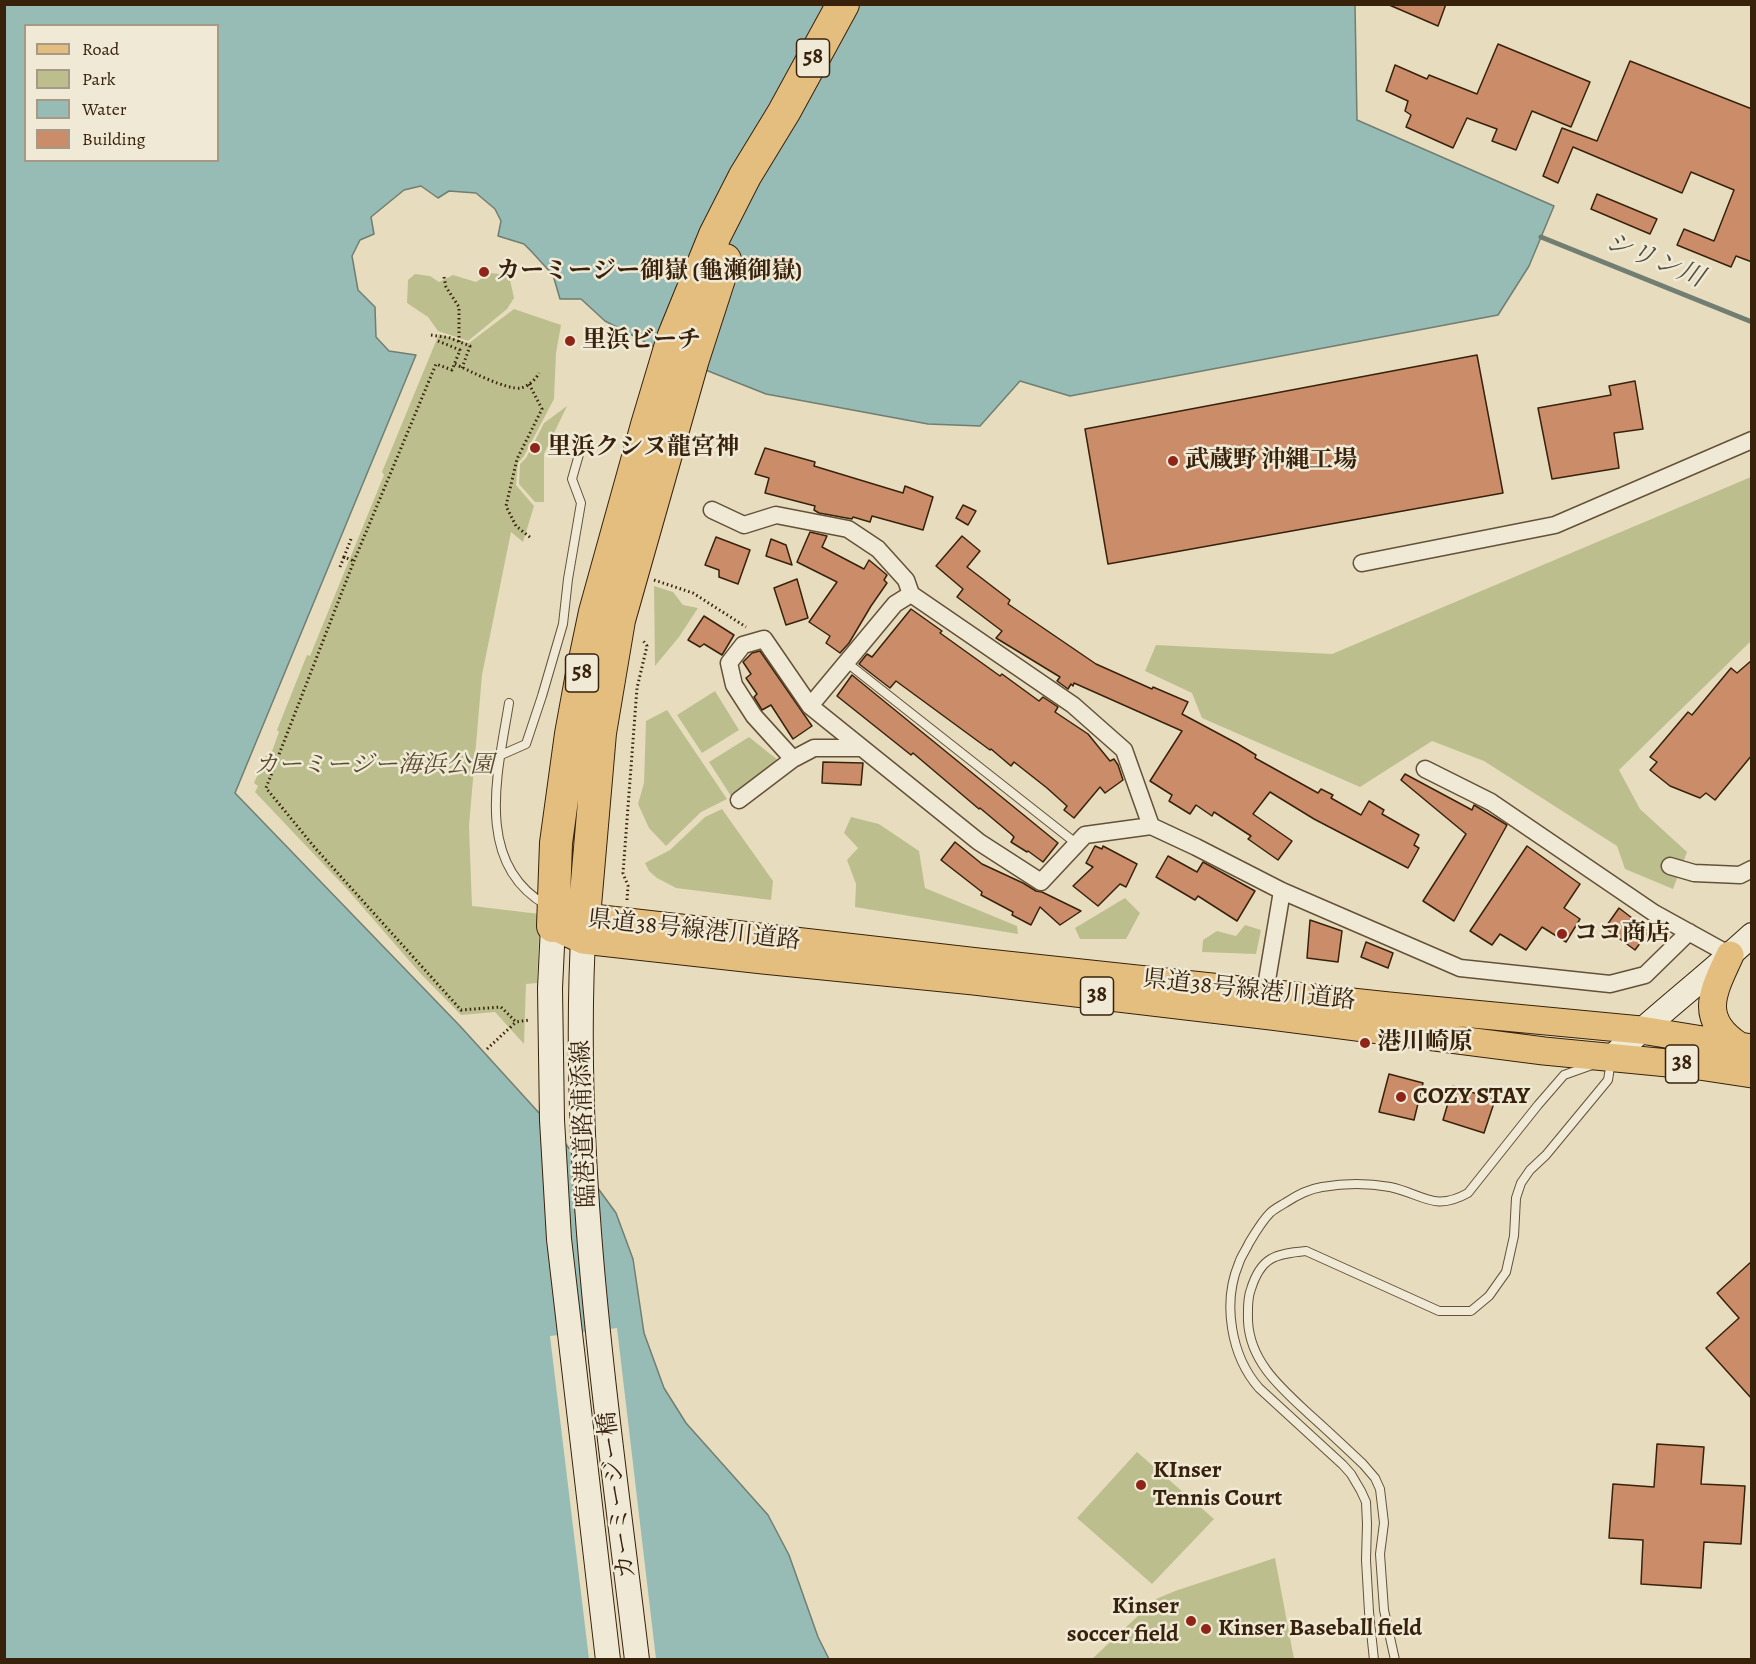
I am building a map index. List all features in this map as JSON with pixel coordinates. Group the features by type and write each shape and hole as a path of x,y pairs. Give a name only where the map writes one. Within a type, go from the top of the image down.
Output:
{"highway":[{"name":"58","path":"583,928 600,734 619,620 659,429 673,338 715,235 745,176 784,112 843,4"},
{"name":"58","path":"554,918 556,843 571,734 595,612 659,429"}],"main road":[{"name":"県道38号線港川道路","path":"554,918 583,928 975,981 1544,1051 1699,1066 1752,1074"},
{"name":"県道38号線港川道路","path":"583,928 954,960 1641,1030 1745,1047"},
{"path":"1730,955 1714,990 1712,1008 1718,1026 1729,1039 1745,1047"}],"street":[{"path":"1362,563 1555,525 1752,440"},
{"path":"712,510 744,525 776,515 848,529 878,549 906,580 911,594 1073,705 1124,750 1151,826"},
{"path":"810,706 895,604 911,594"},
{"path":"793,759 754,716 734,685 729,663 743,645 764,639 810,706 979,842 1041,882 1085,835 1151,826 1282,891 1460,968 1610,984 1645,975 1689,932"},
{"path":"739,800 793,759 814,748 862,748"},
{"path":"1425,769 1491,802 1654,913 1730,955"},
{"path":"1670,866 1694,873 1740,875 1752,869"},
{"path":"1265,992 1282,891"},
{"name":"臨港道路浦添線","path":"554,918 550,988 552,1120 559,1239 569,1333"},
{"name":"臨港道路浦添線","path":"583,928 581,990 583,1148 598,1330"},
{"path":"1612,1057 1752,935"},
{"name":"カーミージー橋","path":"598,1330 637,1659"},
{"name":"カーミージー橋","path":"569,1333 608,1659"}],"lane":[{"path":"501,755 526,744 562,624 581,503 572,479 580,452"},
{"path":"846,662 1077,844"},
{"path":"509,703 497,777 495,818 510,872 525,892 554,918"},
{"path":"1374,1659 1368,1601 1366,1502 1351,1474 1259,1388 1242,1362 1235,1345 1231,1312 1238,1264 1256,1231 1270,1214 1298,1194 1319,1187 1366,1183 1393,1188 1419,1198 1454,1201 1468,1193 1479,1181 1564,1075 1612,1057"},
{"path":"1395,1659 1384,1610 1380,1554 1384,1523 1380,1489 1375,1478 1363,1464 1278,1385 1260,1362 1253,1348 1248,1326 1248,1306 1254,1280 1261,1267 1273,1257 1306,1251 1439,1311 1471,1311 1490,1296 1506,1272 1514,1236 1516,1198 1521,1184 1530,1170 1546,1155 1608,1080 1612,1057"}],"path":[{"path":"444,277 446,287 459,307 459,342"},
{"path":"431,335 450,338 470,346 462,368"},
{"path":"438,341 460,350 452,370 436,364 354,561 266,788 316,849 461,1010 501,1007 516,1022"},
{"path":"454,364 495,383 521,388 529,384 539,373"},
{"path":"529,384 542,409 517,459 506,506 516,526 531,538"},
{"path":"340,567 351,539"},
{"path":"344,557 354,561"},
{"path":"647,577 693,593 764,639"},
{"path":"626,903 628,886 623,873 637,688 647,646 640,638"},
{"path":"488,1049 516,1022 534,1020"}],"green space":[{"path":"490,273 509,275 514,298 507,309 468,341 438,331 428,317 407,303 408,280 415,274 430,276 439,282 453,275 476,282"},
{"name":"カーミージー海浜公園","path":"514,309 561,325 556,353 554,399 518,463 516,485 534,506 523,542 511,532 482,675 469,826 472,906 540,914 537,983 526,984 524,1044 495,1012 461,1015 255,792 258,786 254,783 267,753 271,754 279,732 277,730 307,655 310,656 439,334 469,343"},
{"path":"567,406 544,454 544,502 535,502 519,484 520,464 526,458 544,423"},
{"path":"1751,477 1751,641 1619,770 1640,809 1687,852 1673,889 1625,869 1617,846 1484,761 1432,741 1360,787 1202,718 1192,693 1145,671 1156,645 1332,654"},
{"path":"654,586 673,592 683,605 698,608 679,637 655,666"},
{"path":"715,691 739,730 702,753 677,715"},
{"path":"667,710 727,799 701,812 666,846 649,828 638,804 644,783 646,721"},
{"path":"749,737 779,761 731,796 709,762"},
{"path":"722,809 773,881 771,900 676,888 649,871 645,863 670,850 705,817"},
{"path":"851,817 879,824 919,851 925,888 1017,926 1018,934 855,907 856,884 847,860 858,848 844,833"},
{"path":"1125,898 1140,913 1126,939 1080,939 1075,928"},
{"path":"1245,925 1261,930 1256,954 1202,952 1203,940 1217,931 1236,936"},
{"name":"KInser Tennis Court","path":"1137,1452 1214,1519 1152,1584 1077,1518"},
{"name":"Kinser Baseball field","path":"1275,1558 1294,1659 1092,1659 1156,1599"}],"water":[{"path":"5,5 1355,5 1357,120 1554,206 1529,266 1498,315 1070,396 1020,381 980,426 928,424 766,394 678,359 605,321 581,299 560,299 553,275 531,251 524,244 498,236 501,221 495,209 476,193 449,191 438,198 421,186 404,190 371,217 374,234 360,240 352,256 358,290 375,307 376,337 389,351 416,355 235,793 460,1026 560,1136 616,1213 633,1259 644,1333 664,1388 686,1423 768,1515 789,1555 818,1637 829,1659 5,1660"}],"pier":[{"path":"617,1328 656,1659 589,1659 550,1336"}],"building":[{"path":"1387,4 1446,4 1438,26"},
{"path":"1498,44 1590,82 1571,127 1532,111 1516,150 1492,141 1497,129 1467,118 1453,148 1406,127 1411,115 1405,111 1408,101 1386,91 1395,65 1427,79 1429,75 1477,94"},
{"path":"1630,61 1752,109 1752,262 1736,256 1731,267 1677,245 1684,229 1714,241 1734,190 1691,172 1682,193 1573,147 1558,183 1543,176 1562,128 1597,141"},
{"path":"1597,194 1657,219 1650,234 1591,209"},
{"name":"武蔵野 沖縄工場","path":"1477,355 1503,493 1108,564 1085,429"},
{"path":"1635,381 1643,429 1614,433 1619,468 1552,479 1538,408 1611,395 1609,386"},
{"path":"765,448 815,462 814,466 903,493 905,486 933,497 923,530 872,516 870,522 853,517 852,519 819,513 814,510 815,506 765,493 769,478 755,474"},
{"path":"963,505 976,511 968,525 956,518"},
{"path":"810,532 827,536 822,547 864,569 869,560 887,575 884,580 887,583 849,643 840,653 826,643 830,636 809,622 837,582 797,562"},
{"path":"962,536 980,551 967,567 1010,600 1008,604 1096,664 1188,702 1182,714 1238,744 1256,755 1255,758 1318,793 1321,789 1333,795 1331,798 1361,815 1369,801 1384,810 1382,814 1419,835 1414,845 1419,848 1408,868 1314,819 1270,792 1253,814 1292,841 1278,860 1248,839 1251,836 1214,812 1212,816 1196,805 1190,814 1169,801 1172,795 1150,781 1182,731 1074,683 1068,689 1057,681 1060,677 996,638 1002,631 957,597 963,589 936,566"},
{"path":"716,537 750,550 738,584 719,577 719,570 705,565"},
{"path":"771,539 786,545 792,565 766,556"},
{"path":"797,579 808,618 786,625 774,588"},
{"path":"911,609 1000,676 1002,674 1039,701 1043,697 1058,707 1055,712 1088,734 1110,761 1114,759 1123,780 1105,793 1100,787 1074,818 1064,810 1067,806 1014,762 1011,766 896,681 890,688 859,664 867,654 872,657"},
{"path":"704,616 734,635 722,655 704,644 700,647 688,640"},
{"path":"760,651 812,726 793,739 771,705 762,710 754,697 757,694 746,678 751,674 743,662 752,653"},
{"path":"1752,660 1752,755 1715,800 1706,793 1700,798 1670,786 1650,770 1657,762 1650,757 1688,712 1692,715 1731,668 1737,673"},
{"path":"852,675 1058,843 1043,862 1011,842 1014,837 1011,834 913,753 911,755 837,696"},
{"path":"823,762 863,763 861,785 822,783"},
{"path":"1405,774 1472,810 1474,805 1507,825 1454,921 1423,901 1466,834 1401,780"},
{"path":"955,842 982,864 1081,911 1060,925 1040,907 1031,925 1012,915 1013,912 981,895 982,892 941,860"},
{"path":"1095,846 1102,849 1103,846 1137,864 1126,887 1120,884 1098,906 1073,886 1093,867 1086,863"},
{"path":"1527,846 1580,884 1564,908 1580,919 1566,942 1542,927 1526,950 1500,934 1492,945 1470,931"},
{"path":"1168,856 1197,872 1203,862 1255,891 1237,921 1198,896 1195,900 1156,877"},
{"path":"1619,908 1649,931 1635,950 1605,928"},
{"path":"1310,920 1342,931 1338,962 1307,958"},
{"path":"1366,942 1393,953 1388,968 1361,957"},
{"name":"COZY STAY","path":"1389,1074 1423,1083 1414,1120 1379,1112"},
{"path":"1453,1086 1495,1100 1484,1133 1443,1120"},
{"path":"1752,1261 1752,1399 1706,1348 1739,1318 1717,1293"},
{"path":"1657,1444 1704,1447 1701,1484 1745,1486 1741,1544 1704,1542 1701,1588 1641,1584 1643,1540 1609,1538 1613,1484 1654,1487"}],"waterway":[{"name":"シリン川","path":"1541,237 1752,322"}],"place":[{"name":"カーミージー御嶽 (龜瀬御嶽)","path":"484,272"},
{"name":"里浜ビーチ","path":"570,341"},
{"name":"里浜クシヌ龍宮神","path":"535,448"},
{"name":"武蔵野 沖縄工場","path":"1173,461"},
{"name":"ココ商店","path":"1562,934"},
{"name":"港川崎原","path":"1365,1043"},
{"name":"COZY STAY","path":"1401,1097"},
{"name":"KInser Tennis Court","path":"1141,1485"},
{"name":"Kinser soccer field","path":"1191,1621"},
{"name":"Kinser Baseball field","path":"1206,1629"}]}
